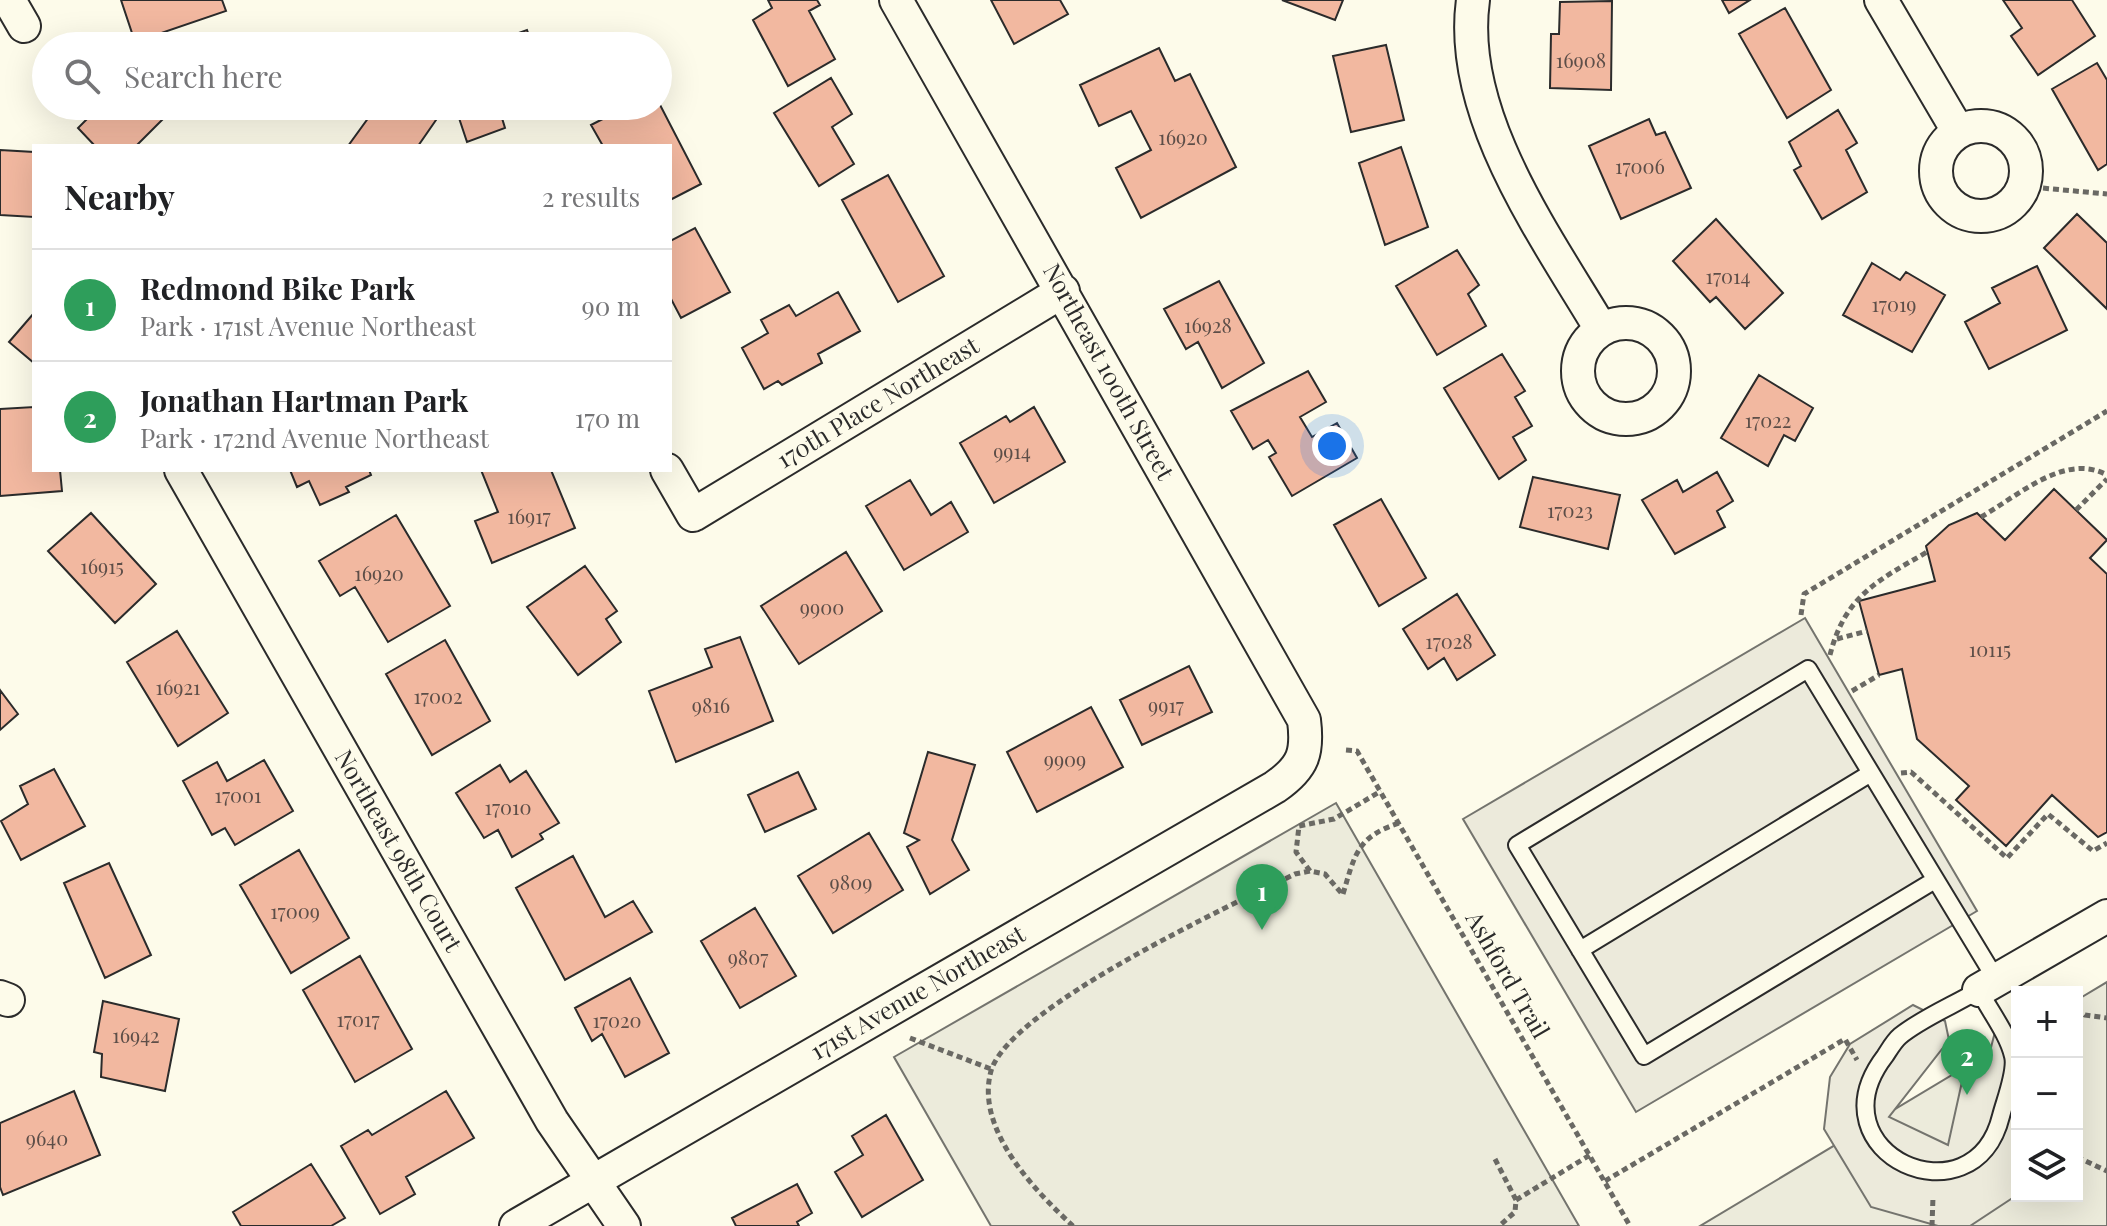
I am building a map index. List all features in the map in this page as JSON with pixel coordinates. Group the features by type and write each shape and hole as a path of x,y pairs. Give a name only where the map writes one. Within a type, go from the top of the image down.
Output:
{"street":[{"name":"Northeast 100th Street","path":"896,0 1304,720 1308,748"},
{"path":"1473,0 1475,81 1520,194 1601,329"},
{"path":"1881,0 1958,131"},
{"path":"1989,126 2003,132 2023,156 2024,182 2015,201 2003,211 1989,216 1958,211 1946,201 1935,171 1946,142 1958,131 1989,126"},
{"name":"170th Place Northeast","path":"668,472 693,515 1063,291"},
{"name":"Northeast 98th Court","path":"182,472 552,1121 624,1226"},
{"name":"171st Avenue Northeast","path":"516,1226 1275,787 1298,766 1308,748"},
{"path":"1988,986 2107,916"}],"lane":[{"path":"1935,880 1644,1056 1517,845 1808,669 1935,880 1988,986 2014,1057 1996,1138 1986,1155 1971,1168 1934,1180 1910,1175 1889,1162 1874,1142 1866,1119 1868,1079 1899,1037 1988,986"},
{"path":"1580,950 1871,773"}],"path":[{"path":"2024,182 2042,188 2107,194"},
{"path":"1801,615 1804,594 2107,411"},
{"path":"1981,517 2071,467 2089,466 2107,477 2076,510"},
{"path":"1837,666 1830,654 1858,597 1867,587 1927,552"},
{"path":"1837,639 1867,631"},
{"path":"1852,691 1879,675"},
{"path":"1844,678 1859,703"},
{"name":"Ashford Trail","path":"1346,750 1357,751 1381,791 1630,1226"},
{"path":"1895,763 1902,775 1911,772 2007,858 2048,814 2093,851 2107,843"},
{"path":"1310,871 1296,852 1299,826 1334,819 1381,791"},
{"path":"1073,1226 1016,1163 998,1132 989,1098 991,1069 1040,1014 1115,968 1261,891 1310,871 1325,874 1343,895 1354,858 1373,832 1399,823"},
{"path":"2083,1013 2107,1018"},
{"path":"909,1037 991,1069"},
{"path":"1605,1181 1845,1039"},
{"path":"1516,1200 1590,1155"},
{"path":"1495,1159 1516,1200 1515,1212 1499,1226"},
{"path":"2083,1160 2107,1171"},
{"path":"1932,1226 1934,1180"}],"shaded area":[{"path":"1805,618 1977,911 1636,1112 1463,819"},
{"path":"1336,803 1579,1226 991,1226 894,1057"},
{"path":"2107,982 2107,1226 1700,1226 2011,1040 2011,1202 2083,1202 2083,996"},
{"path":"1913,1005 1945,1021 1949,1040 1889,1117 1948,1145 1967,1059 1988,1059 1995,1032 2011,1030 2011,1199 1970,1226 1938,1226 1871,1207 1824,1129 1830,1077 1850,1044"}],"building":[{"path":"121,0 222,0 226,11 164,32 132,32"},
{"path":"768,0 817,0 820,5 809,11 835,59 788,86 753,20 772,8"},
{"path":"991,0 1060,0 1068,14 1014,44"},
{"path":"1282,0 1343,0 1335,20"},
{"path":"1722,0 1750,0 1729,13"},
{"path":"2003,0 2072,0 2095,36 2038,75 2011,36 2022,28"},
{"path":"1612,1 1611,90 1550,88 1551,34 1559,34 1560,2"},
{"path":"1785,8 1831,90 1787,118 1739,34"},
{"path":"1386,45 1404,120 1351,132 1333,56"},
{"path":"1159,48 1175,81 1190,74 1236,167 1141,218 1116,168 1151,150 1131,111 1099,126 1080,85"},
{"path":"2097,63 2107,80 2107,164 2098,170 2052,89"},
{"path":"831,78 852,114 832,127 854,164 819,186 774,113"},
{"path":"1838,110 1857,143 1846,150 1867,192 1822,219 1794,170 1801,166 1789,142"},
{"path":"1649,119 1656,135 1665,132 1691,188 1621,219 1589,146"},
{"path":"86,120 162,120 138,144 93,144 78,128"},
{"path":"367,120 436,120 419,144 349,144"},
{"path":"460,120 503,120 505,128 467,142"},
{"path":"601,120 668,120 701,184 672,199 672,144 602,144 591,125"},
{"path":"1401,147 1428,227 1385,245 1359,163"},
{"path":"0,150 32,152 32,217 0,215"},
{"path":"888,175 944,276 898,302 842,200"},
{"path":"2077,214 2107,243 2107,309 2044,248"},
{"path":"1716,219 1783,293 1745,329 1716,297 1710,302 1673,261"},
{"path":"695,228 730,292 681,318 672,301 672,240"},
{"path":"1457,250 1479,285 1468,294 1486,326 1437,355 1396,286"},
{"path":"1872,263 1900,280 1906,272 1945,295 1912,352 1843,315"},
{"path":"2037,266 2067,330 1989,369 1965,322 2000,303 1992,288"},
{"path":"1219,281 1264,363 1222,388 1198,342 1186,349 1164,309"},
{"path":"838,292 860,331 818,354 822,363 782,385 778,381 764,389 742,348 768,333 761,320 789,305 796,316"},
{"path":"32,315 32,361 9,342"},
{"path":"1502,354 1525,391 1515,397 1532,426 1513,437 1526,460 1499,479 1444,388"},
{"path":"1308,371 1326,402 1300,417 1312,437 1337,423 1357,458 1292,496 1269,457 1276,453 1268,440 1253,449 1231,411"},
{"path":"1759,375 1813,408 1795,441 1784,435 1768,466 1721,438"},
{"path":"32,407 32,472 60,472 62,491 0,496 0,409"},
{"path":"1034,407 1065,462 994,503 960,443 1006,416 1010,422"},
{"path":"291,472 370,472 371,475 346,487 349,492 320,505 309,481 297,487"},
{"path":"482,472 552,472 575,528 492,563 475,521 498,512"},
{"path":"1717,472 1733,501 1717,511 1725,527 1675,554 1642,500 1677,480 1683,492"},
{"path":"1533,477 1620,495 1608,549 1520,527"},
{"path":"910,480 931,515 951,502 968,532 904,570 866,506"},
{"path":"2054,489 2107,540 2090,558 2107,574 2107,832 2098,837 2052,795 2006,846 1956,800 1969,786 1917,739 1902,669 1879,675 1859,601 1935,581 1926,546 1949,525 1977,513 2005,540"},
{"path":"1381,499 1426,578 1379,606 1334,525"},
{"path":"91,513 156,584 115,623 48,551"},
{"path":"396,515 450,606 388,642 355,587 340,596 319,561"},
{"path":"846,552 882,611 799,664 761,606"},
{"path":"585,566 617,611 606,619 621,642 578,675 527,607"},
{"path":"1457,594 1495,655 1457,680 1444,658 1428,669 1403,629"},
{"path":"177,631 228,713 178,746 127,662"},
{"path":"740,637 773,721 676,762 649,691 712,667 705,649"},
{"path":"445,640 490,721 432,755 386,674"},
{"path":"1189,666 1212,712 1142,745 1120,700"},
{"path":"0,690 18,714 0,730"},
{"path":"1091,707 1123,767 1037,812 1007,752"},
{"path":"928,752 975,765 952,840 969,870 930,894 907,847 919,840 904,833"},
{"path":"264,760 293,811 235,845 225,828 212,835 183,781 217,762 227,781"},
{"path":"500,765 510,782 526,771 559,823 540,834 543,839 512,857 498,830 484,838 456,793"},
{"path":"54,769 85,826 21,860 1,821 28,804 20,786"},
{"path":"798,772 816,809 765,832 748,795"},
{"path":"869,833 903,890 833,933 798,876"},
{"path":"299,850 349,938 291,973 240,885"},
{"path":"573,856 605,917 633,901 652,932 565,980 516,888"},
{"path":"109,863 151,955 105,978 64,883"},
{"path":"755,908 796,976 740,1008 701,941"},
{"path":"360,956 412,1049 355,1082 303,990"},
{"path":"630,978 669,1053 625,1077 602,1034 592,1041 575,1008"},
{"path":"103,1001 179,1019 165,1091 101,1077 102,1054 94,1052"},
{"path":"74,1091 100,1155 3,1195 0,1187 0,1123"},
{"path":"446,1091 474,1138 406,1177 415,1194 380,1214 341,1146 368,1130 372,1135"},
{"path":"886,1115 923,1180 862,1217 835,1172 863,1155 852,1136"},
{"path":"311,1164 345,1218 331,1226 241,1226 233,1212"},
{"path":"797,1184 812,1213 797,1222 799,1226 736,1226 732,1218"}],"place":[{"name":"Redmond Bike Park","path":"1262,930"},
{"name":"Jonathan Hartman Park","path":"1967,1095"}]}
